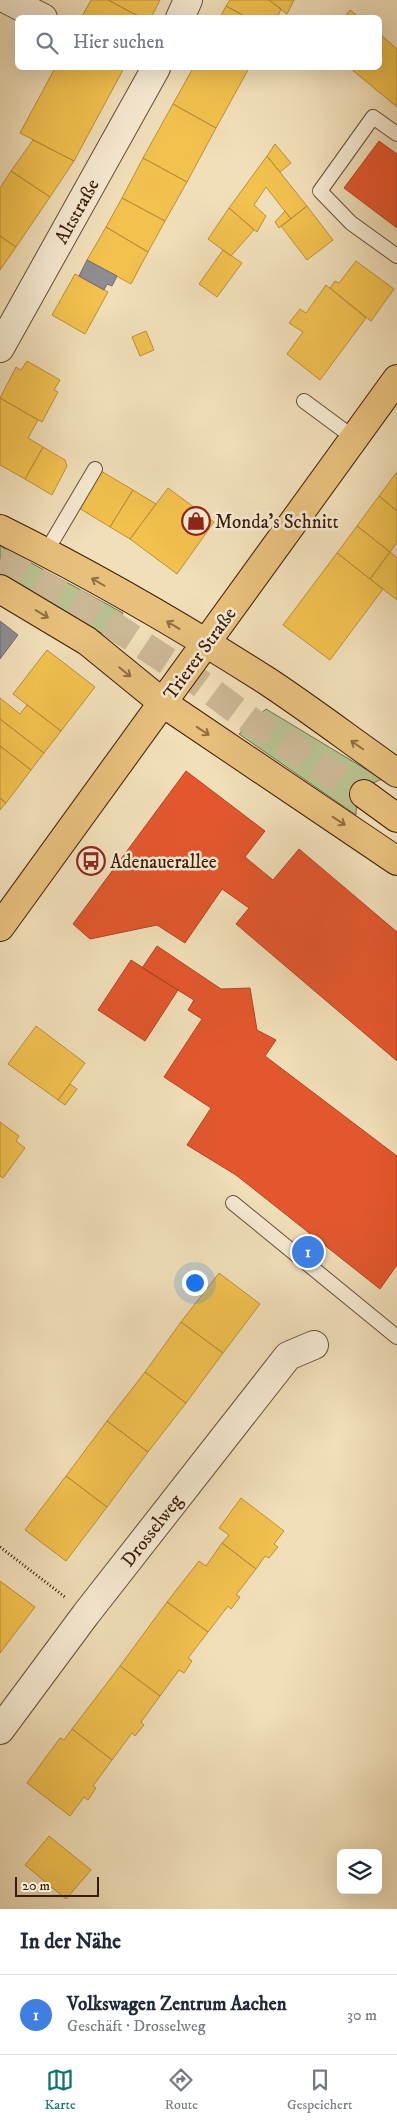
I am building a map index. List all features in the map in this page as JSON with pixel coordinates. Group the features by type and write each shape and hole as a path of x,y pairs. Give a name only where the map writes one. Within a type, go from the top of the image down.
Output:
{"main road":[{"name":"Trierer Straße","path":"0,928 397,378"},
{"path":"0,529 46,552 272,685 397,773"},
{"path":"0,589 87,641 163,703 397,861"},
{"path":"364,794 397,818"}],"street":[{"path":"8,0 37,15"},
{"path":"181,15 188,0"},
{"name":"Altstraße","path":"0,348 150,70"},
{"name":"Drosselweg","path":"0,1730 86,1614 288,1356 314,1345"}],"lane":[{"path":"397,134 373,117 320,191 351,223 397,256"},
{"path":"304,402 354,438"},
{"path":"46,552 96,469"},
{"path":"233,1203 397,1337"}],"path":[{"path":"0,1548 86,1614"}],"green space":[{"path":"0,546 123,613 108,637 0,572"},
{"path":"266,709 382,779 370,785 362,792 356,808 356,815 239,734"}],"building: Wohnen":[{"path":"91,0 108,0 136,15 83,15"},
{"path":"108,0 160,0 152,15 136,15"},
{"path":"230,0 269,0 281,9 278,15 242,15 226,6"},
{"path":"269,0 294,0 287,14"},
{"path":"226,6 242,15 222,15"},
{"path":"350,10 356,15 346,15"},
{"path":"382,36 397,49 397,107 352,70 382,70"},
{"path":"54,70 123,70 74,161 20,133"},
{"path":"192,70 248,70 216,128 173,104"},
{"path":"173,104 216,128 187,182 143,158"},
{"path":"33,140 74,161 50,197 11,171"},
{"path":"275,144 291,163 280,172 267,156"},
{"path":"267,156 307,206 291,219 266,187 254,205 266,216 257,232 229,208"},
{"path":"143,158 187,182 165,221 122,198"},
{"path":"11,171 50,197 16,247 0,236 0,188"},
{"path":"122,198 165,221 148,252 106,227"},
{"path":"307,206 333,240 307,260 281,226"},
{"path":"229,208 254,230 231,256 208,239"},
{"path":"285,211 291,219 279,228 275,222"},
{"path":"106,227 148,252 131,284 87,260"},
{"path":"0,236 16,247 0,270"},
{"path":"223,250 242,263 217,297 199,284"},
{"path":"356,261 394,289 371,321 330,288 335,281 339,283"},
{"path":"75,274 108,292 85,334 52,315"},
{"path":"326,285 366,318 320,380 287,354 303,332 289,323 300,309 306,313"},
{"path":"146,331 154,350 140,356 132,337"},
{"path":"27,361 60,380 54,390 58,392 42,422 0,398 16,367 21,370"},
{"path":"0,398 38,420 28,438 43,447 25,479 0,465"},
{"path":"43,447 65,460 67,466 52,495 25,479"},
{"path":"101,471 133,490 110,527 79,508"},
{"path":"397,472 397,511 379,496"},
{"path":"168,488 214,522 177,574 130,539"},
{"path":"133,490 156,504 130,539 110,527"},
{"path":"379,496 397,511 397,542 390,552 357,526"},
{"path":"357,526 390,552 370,579 337,553"},
{"path":"390,552 397,558 397,600 370,579"},
{"path":"337,553 383,589 330,660 283,625"},
{"path":"47,650 95,687 61,731 13,694"},
{"path":"0,698 20,714 27,705 61,731 44,753 0,719"},
{"path":"0,719 44,753 31,770 0,746"},
{"path":"0,746 31,770 6,803 0,798"},
{"path":"0,798 6,803 0,810"},
{"path":"36,1026 85,1063 58,1100 8,1064"},
{"path":"70,1084 77,1089 65,1105 58,1100"},
{"path":"0,1122 19,1136 16,1141 25,1148 3,1178 0,1176"},
{"path":"219,1273 260,1304 223,1353 181,1322"},
{"path":"181,1322 223,1353 186,1403 145,1372"},
{"path":"145,1372 186,1403 148,1452 107,1421"},
{"path":"107,1421 148,1452 107,1507 66,1476"},
{"path":"66,1476 107,1507 66,1561 25,1530"},
{"path":"241,1498 284,1531 274,1544 278,1547 269,1558 265,1556 256,1569 222,1543 229,1535 219,1528"},
{"path":"222,1543 256,1569 236,1595 240,1597 231,1609 228,1606 208,1632 167,1602 199,1561 206,1566"},
{"path":"0,1581 35,1607 0,1653"},
{"path":"167,1602 208,1632 188,1658 192,1661 184,1673 179,1670 160,1696 120,1666"},
{"path":"120,1666 160,1696 141,1722 144,1725 135,1736 132,1733 112,1760 72,1729"},
{"path":"72,1729 112,1760 93,1786 96,1788 88,1800 84,1797 70,1816 27,1783 60,1738 64,1740"},
{"path":"49,1836 91,1870 66,1899 25,1865"}],"building: Handel":[{"path":"379,141 397,154 397,228 344,188"},
{"path":"186,771 265,831 245,857 273,880 299,849 397,932 397,1061 236,924 249,908 222,889 185,943 157,925 90,939 73,924"},
{"path":"157,946 221,989 250,988 257,1030 276,1040 265,1056 397,1156 397,1265 380,1289 236,1175 187,1145 211,1108 164,1077 202,1019 188,1010 194,1000 142,968"},
{"path":"131,960 178,990 145,1041 98,1010"}],"building: Industrie":[{"path":"87,260 117,276 112,286 107,284 104,290 79,276"},
{"path":"0,621 18,635 0,659"}],"tunnel":[{"path":"0,560 102,618 193,678 251,721 364,794"}],"place":[{"name":"Monda's Schnitt","path":"196,521"},
{"name":"Adenauerallee","path":"91,861"},
{"name":"Volkswagen Zentrum Aachen","path":"308,1252"}]}
